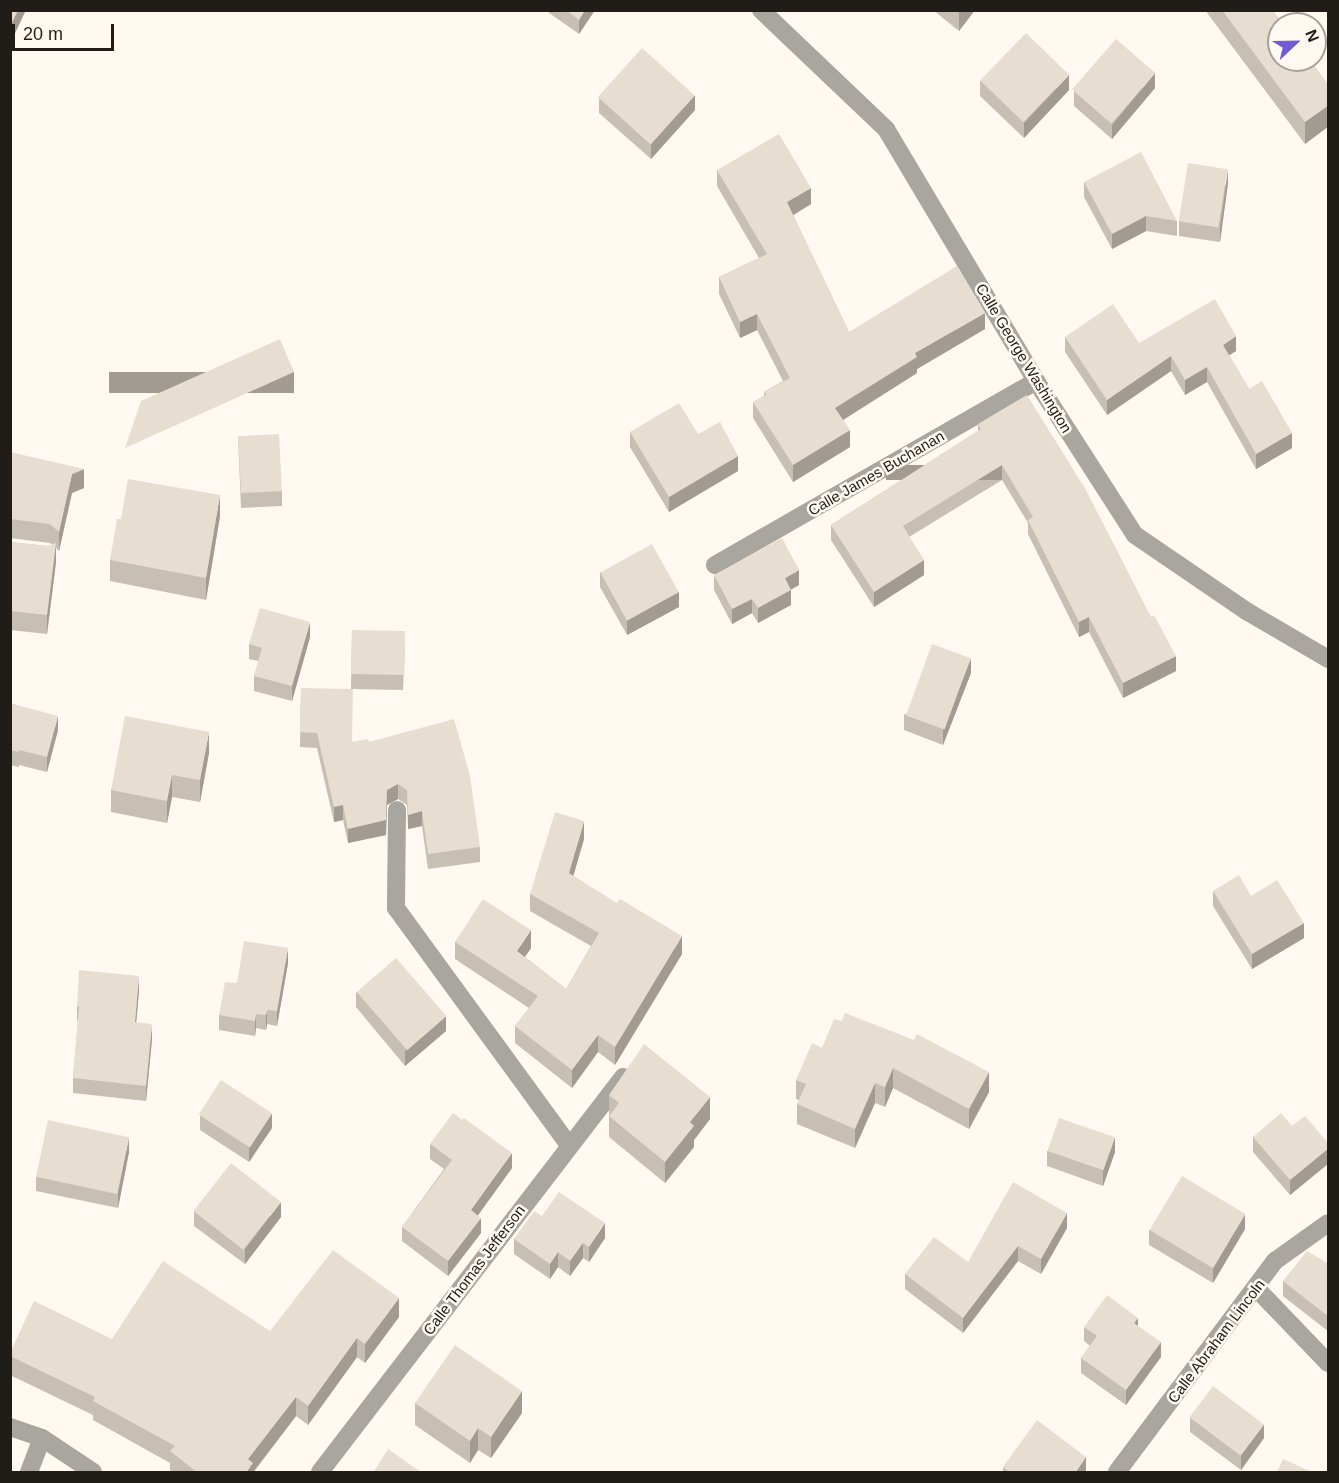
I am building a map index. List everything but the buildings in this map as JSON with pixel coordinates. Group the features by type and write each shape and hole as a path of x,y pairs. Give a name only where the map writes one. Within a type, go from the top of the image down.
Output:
{"street":[{"name":"Calle George Washington","path":"761,10 886,129 1036,381 1135,536 1248,612 1329,659"},
{"name":"Calle James Buchanan","path":"715,565 1036,381"},
{"path":"397,810 396,909 569,1146"},
{"name":"Calle Thomas Jefferson","path":"320,1473 630,1068"},
{"name":"Calle Abraham Lincoln","path":"1117,1473 1275,1261 1329,1223"},
{"path":"1256,1288 1329,1363"},
{"path":"10,1427 42,1438 93,1473"},
{"path":"29,1473 42,1438"}]}
